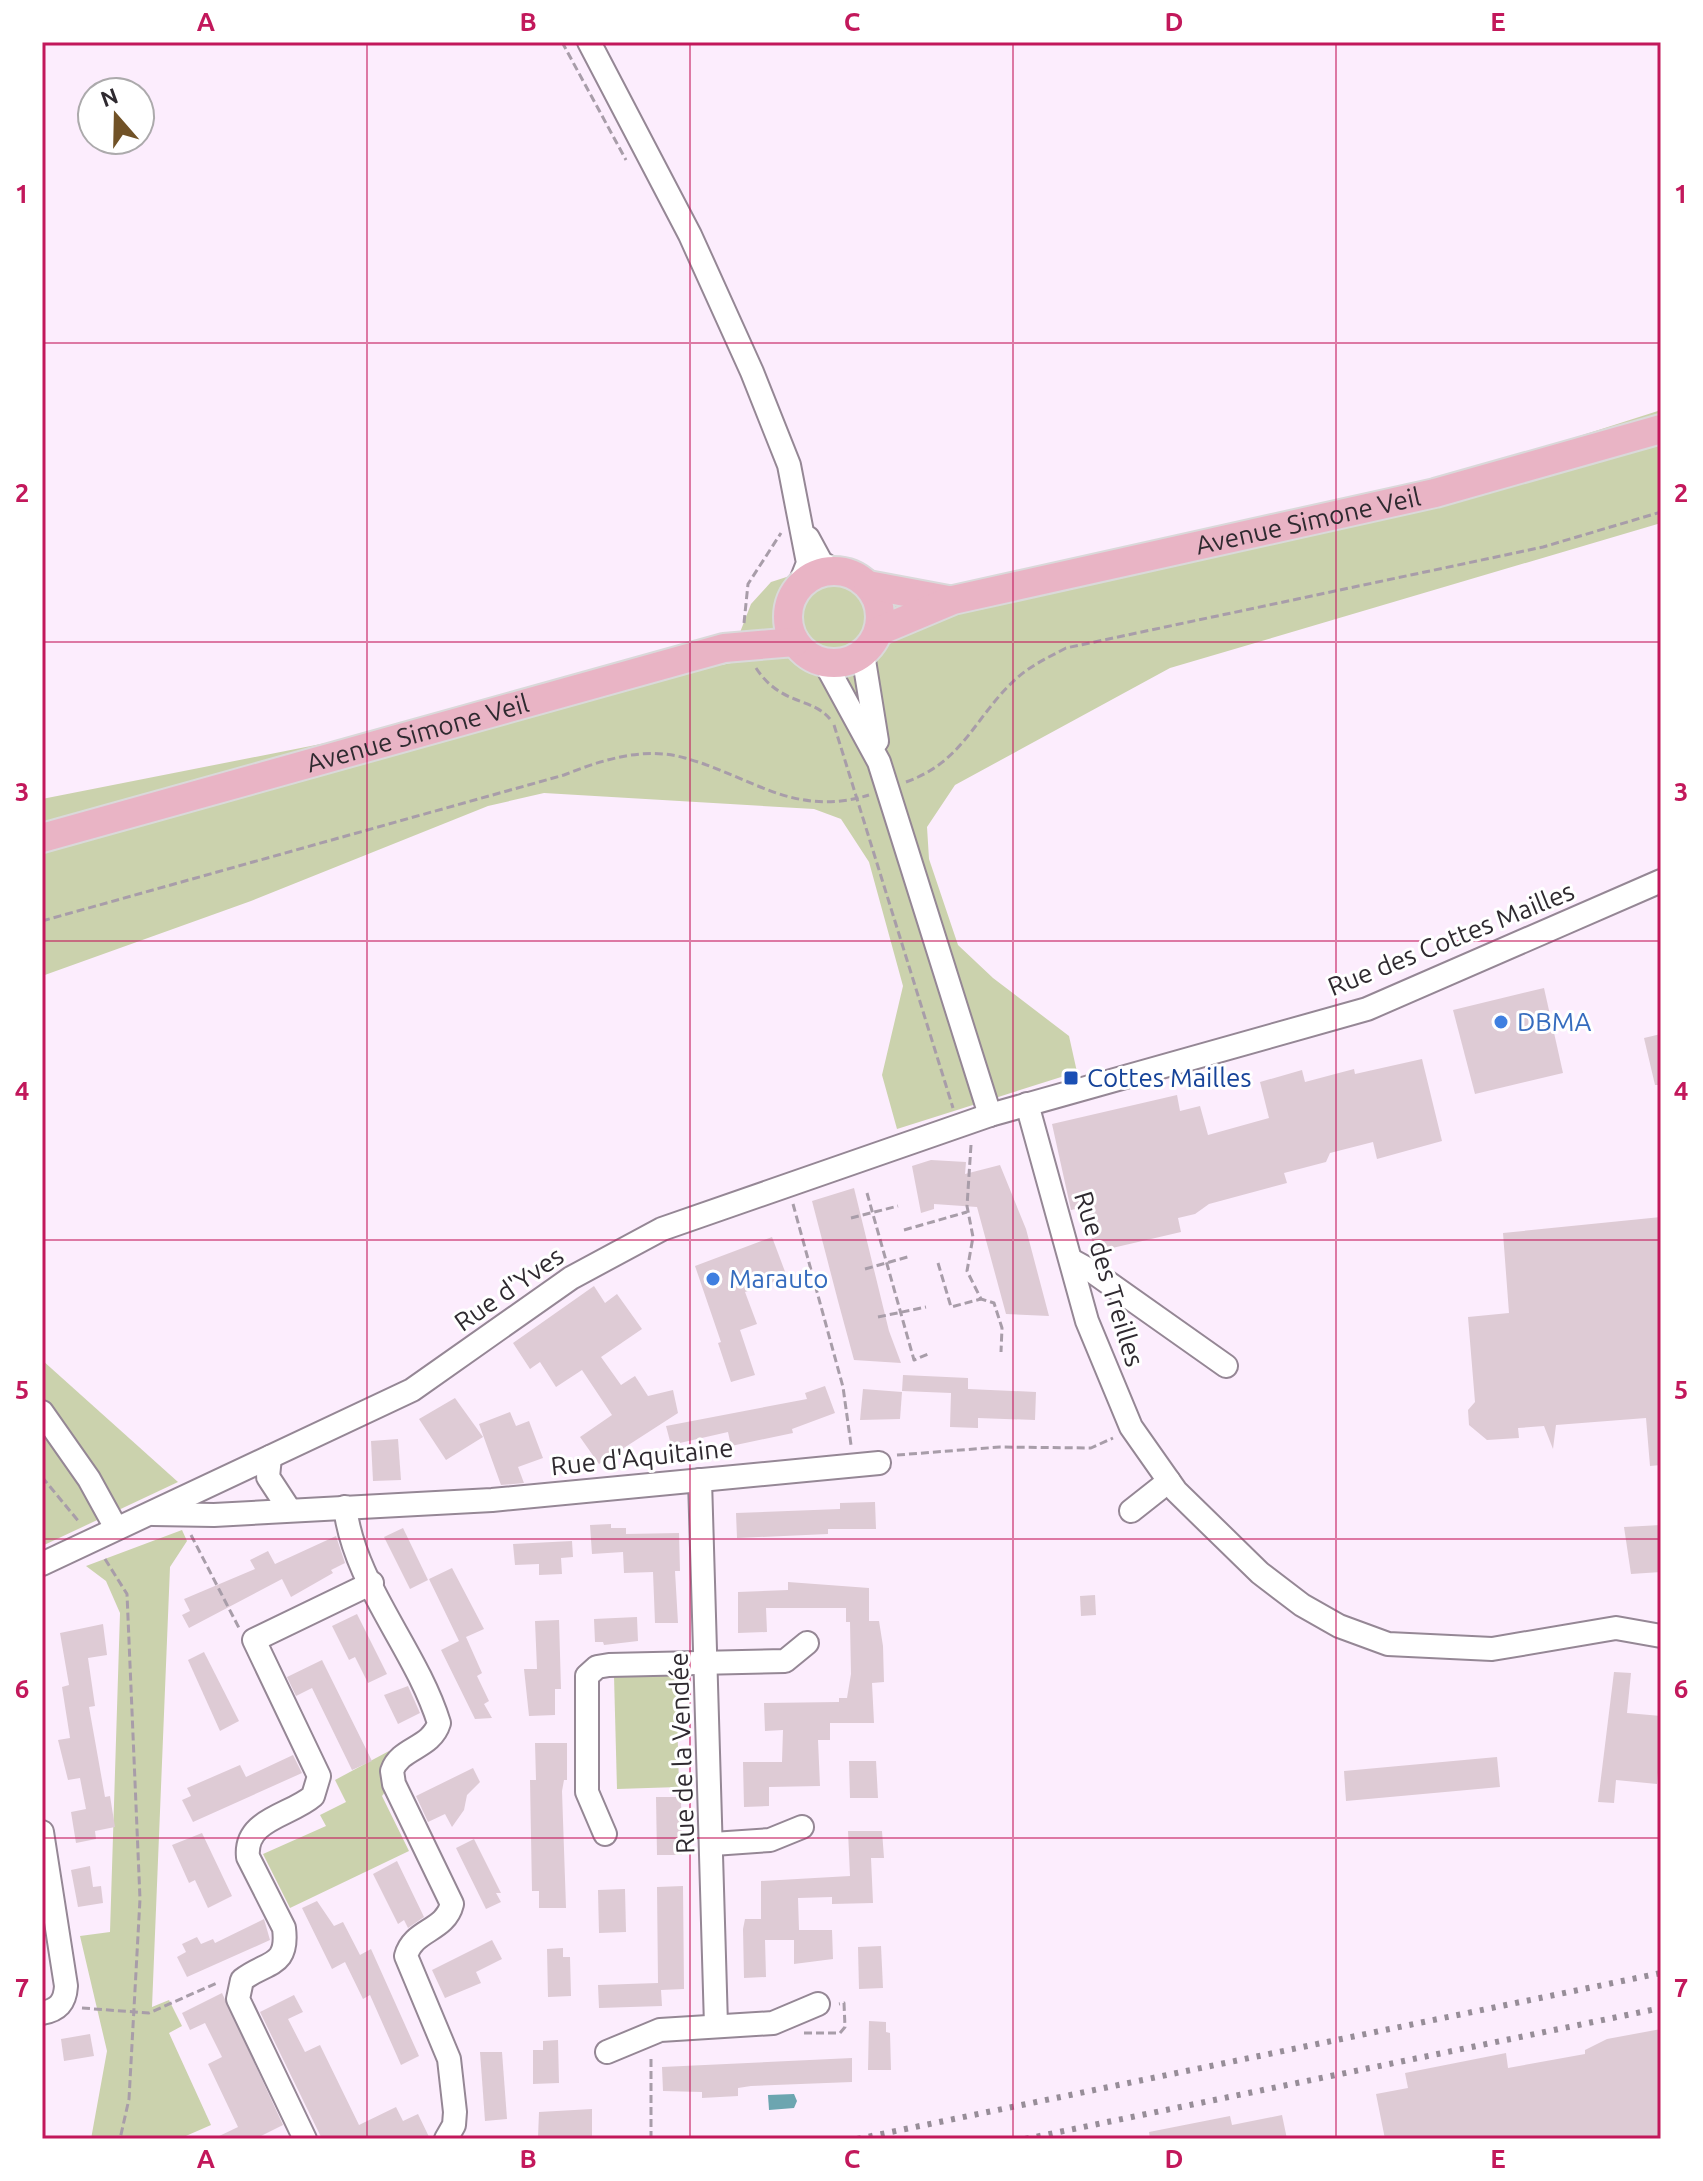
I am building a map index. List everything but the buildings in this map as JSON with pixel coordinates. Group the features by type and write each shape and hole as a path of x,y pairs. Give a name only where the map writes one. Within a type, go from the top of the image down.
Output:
{"main road":[{"name":"Avenue Simone Veil","path":"953,600 1435,493 1661,429"},
{"path":"739,644 767,625 817,574 834,571 858,577 868,585 878,602 871,642"},
{"path":"868,585 917,597 953,600"},
{"path":"794,597 789,631 795,642 804,653 825,663 839,664 871,642 953,600"},
{"name":"Avenue Simone Veil","path":"42,838 739,644 795,642"}],"street":[{"path":"589,42 690,235 752,372 789,465 792,527 808,563 794,597"},
{"path":"792,527 821,562 834,571"},
{"path":"871,642 879,762 974,1121"},
{"path":"825,663 879,762"},
{"name":"Rue des Cottes Mailles","path":"1027,1104 1367,1009 1661,881"},
{"name":"Rue d'Yves","path":"42,1564 412,1390 571,1278 662,1229 1027,1104"},
{"name":"Rue des Treilles","path":"1027,1104 1098,1350 1131,1427 1169,1481 1221,1538 1302,1605 1339,1626 1388,1644 1492,1649 1616,1628 1661,1636"},
{"path":"1071,1260 1093,1272 1226,1366"},
{"path":"42,1412 89,1479 116,1528"},
{"path":"270,1457 268,1477 289,1509"},
{"name":"Rue d'Aquitaine","path":"151,1514 185,1516 492,1500 879,1463"},
{"path":"241,1472 241,1490 257,1513"},
{"name":"Rue de la Vendée","path":"700,1480 708,1664 716,2025"},
{"path":"1131,1511 1169,1481"},
{"path":"345,1507 348,1526 372,1583 439,1723 428,1741 403,1755 392,1771 394,1784 452,1904 443,1923 415,1938 406,1956 449,2059 455,2112 454,2125 446,2139"},
{"path":"305,2139 241,2009 237,1991 240,1984 275,1963 283,1954 285,1940 284,1928 248,1857 252,1833 264,1823 305,1804 313,1796 319,1776 246,1638 372,1583"},
{"path":"605,1834 587,1792 587,1676 597,1667 609,1665 785,1661 807,1643"},
{"path":"713,1844 770,1840 802,1827"},
{"path":"42,1832 66,1986 63,2002 57,2008 42,2013"},
{"path":"607,2052 660,2030 773,2023 818,2004"}],"path":[{"path":"562,42 629,166"},
{"path":"42,921 564,775 610,757 684,757 770,793 808,803 858,799 931,773 954,755 1016,679 1066,648 1543,547 1661,512"},
{"path":"792,527 760,563 748,584 739,644 766,682 793,701 825,712 833,722 974,1121 967,1212 973,1237 967,1271 981,1299"},
{"path":"788,1186 846,1399 851,1465"},
{"path":"867,1193 898,1313 914,1360 928,1354"},
{"path":"851,1218 898,1206"},
{"path":"904,1230 967,1212"},
{"path":"865,1269 911,1256"},
{"path":"938,1263 951,1307 981,1299 994,1303 1002,1328 1001,1352"},
{"path":"878,1317 926,1307"},
{"path":"879,1463 890,1456 1000,1447 1098,1448 1131,1427"},
{"path":"42,1477 92,1540 127,1594 140,1899 129,2099 120,2139"},
{"path":"185,1516 191,1537 246,1638"},
{"path":"63,2002 89,2010 154,2012 224,1980 240,1984"},
{"path":"651,2139 649,2058 659,2045"}],"green space":[{"path":"1661,410 1661,523 1170,668 955,785 927,827 929,859 958,945 993,978 1069,1036 1077,1072 897,1129 882,1075 903,986 869,862 841,819 814,809 544,793 488,806 251,901 42,976 42,799 736,662 739,635 751,604 771,582 799,573 858,577 965,610 1523,454"},
{"path":"42,1360 178,1482 42,1546"},
{"path":"182,1530 187,1541 170,1567 152,2007 169,2000 182,2026 169,2033 211,2125 179,2139 91,2139 107,2051 80,1936 110,1932 120,1613 106,1581 86,1566"},
{"path":"676,1674 679,1787 617,1789 614,1676"},
{"path":"389,1751 381,1769 385,1792 382,1796 409,1851 290,1908 263,1854 326,1826 320,1815 346,1802 335,1780"}],"water":[{"path":"794,2094 797,2101 794,2108 769,2110 768,2095"}],"railway":[{"path":"857,2139 1661,1973"},
{"path":"1025,2139 1661,2008"}],"place":[{"name":"DBMA","path":"1501,1022"},
{"name":"Cottes Mailles","path":"1071,1078"},
{"name":"Marauto","path":"713,1279"}]}
